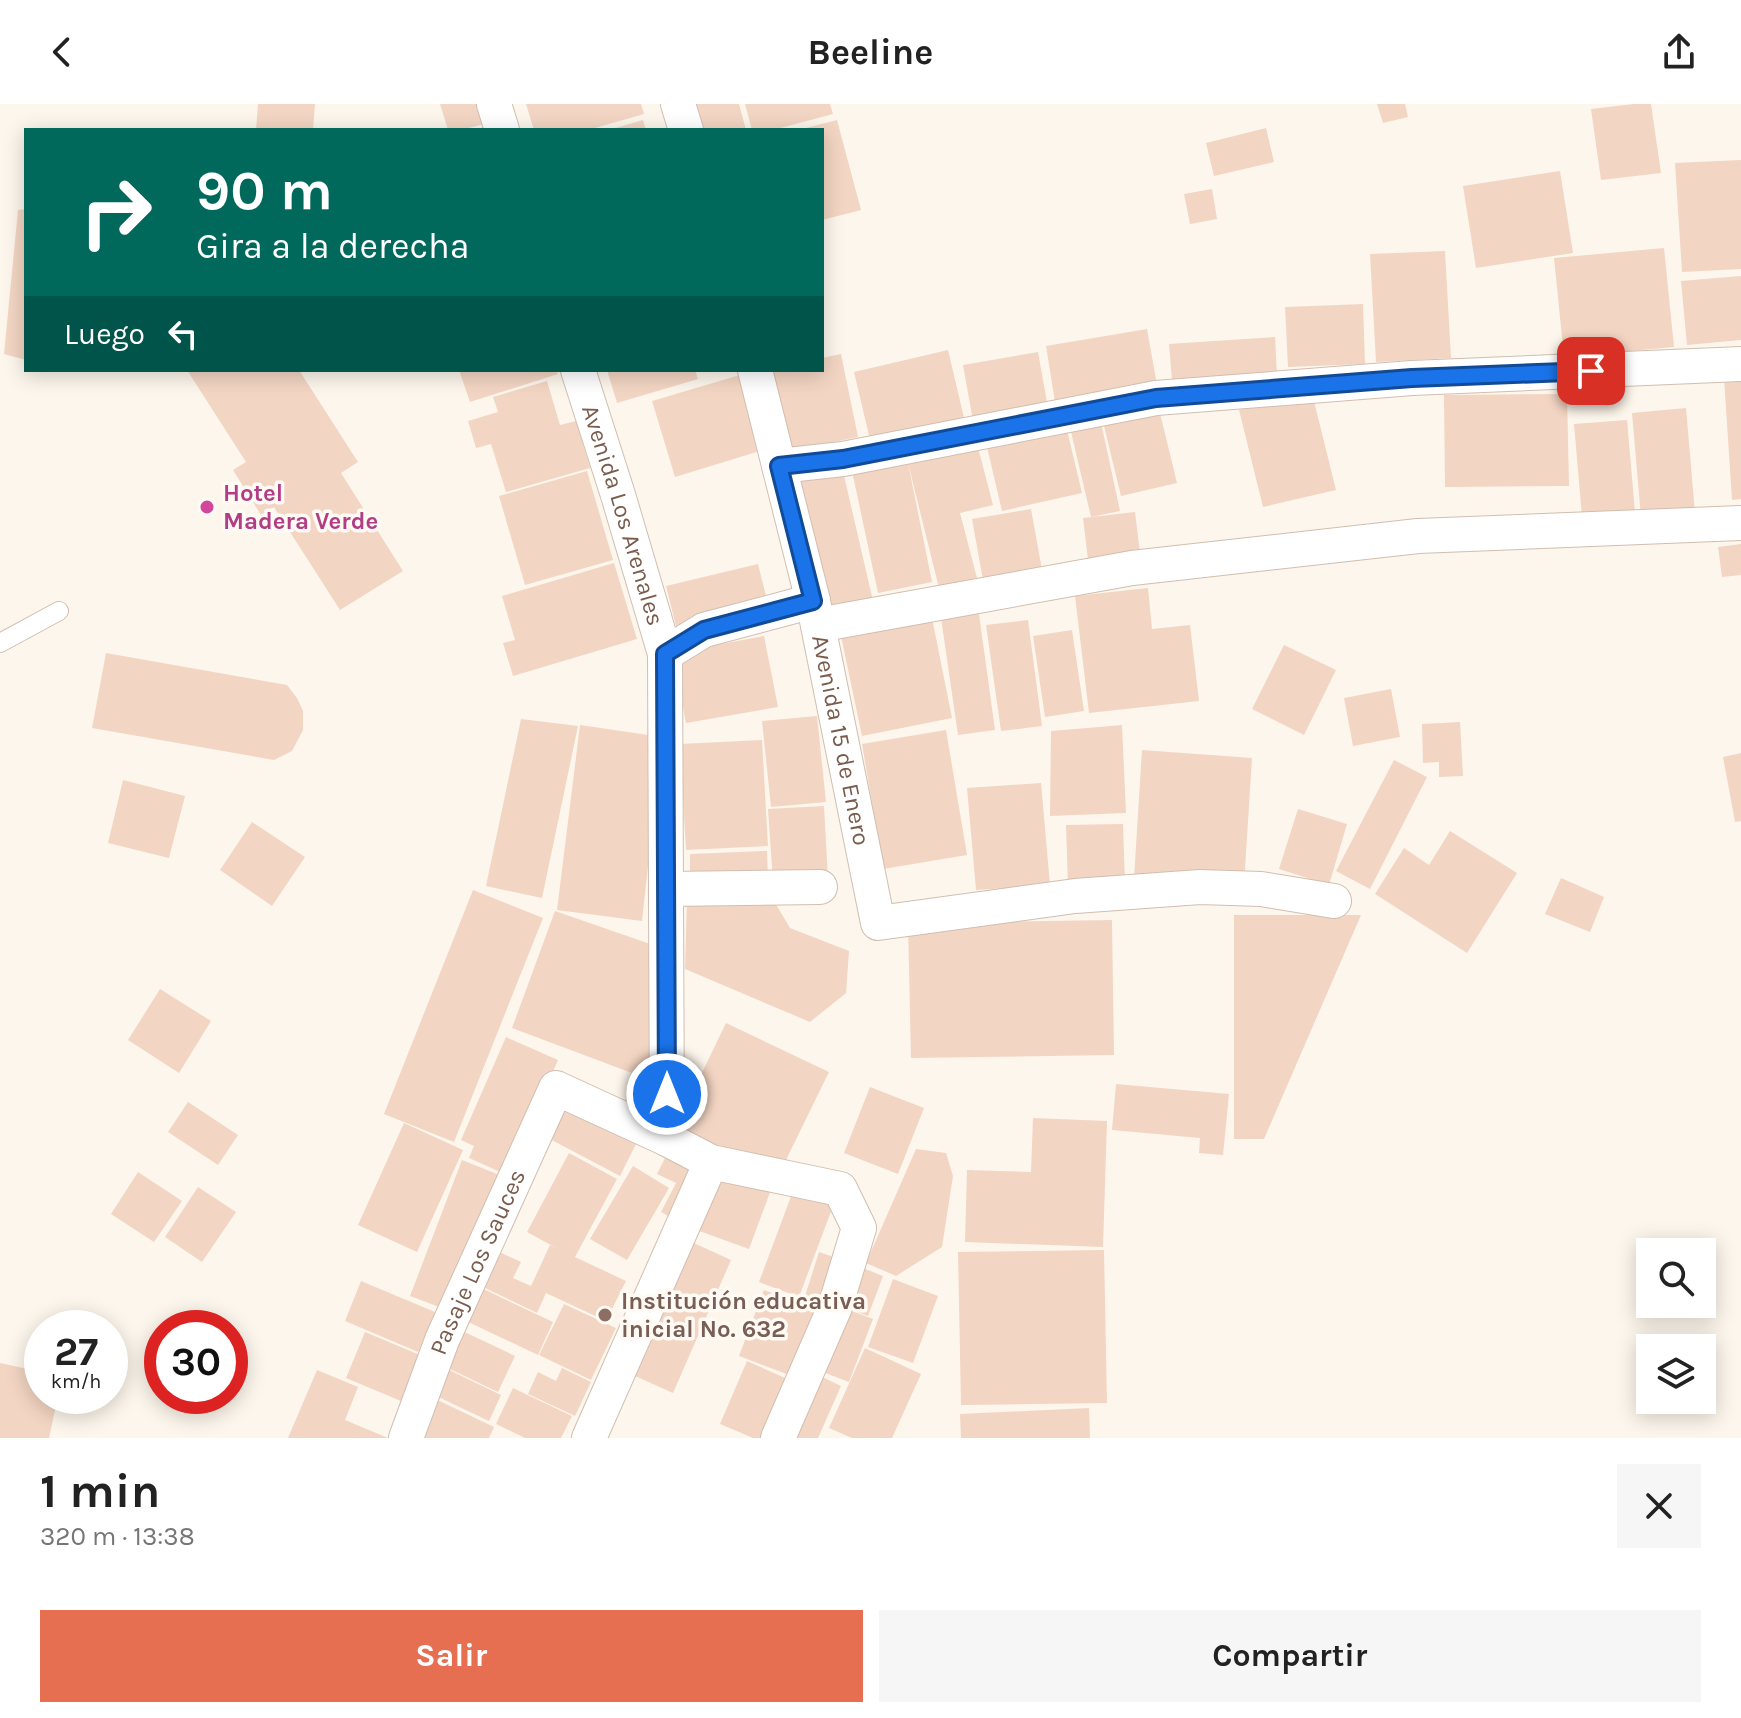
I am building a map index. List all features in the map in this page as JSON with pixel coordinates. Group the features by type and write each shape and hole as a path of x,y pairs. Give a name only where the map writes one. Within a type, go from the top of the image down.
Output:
{"street":[{"path":"494,104 501,128"},
{"path":"678,104 685,128"},
{"path":"779,466 843,459 1156,398 1412,378 1741,364"},
{"name":"Avenida Los Arenales","path":"579,372 665,654 667,1139"},
{"name":"Avenida 15 de Enero","path":"756,372 816,613 878,923 1075,896 1200,887 1261,889 1334,901"},
{"path":"665,654 704,630 1132,568 1418,536 1741,523"},
{"path":"666,889 820,887"},
{"name":"Pasaje Los Sauces","path":"406,1438 442,1340 556,1088 667,1139"},
{"path":"667,1139 711,1162 840,1189 859,1228 835,1307 778,1438"},
{"path":"589,1438 711,1162"}],"lane":[{"path":"0,643 59,611"}],"building":[{"path":"258,104 315,104 313,128 256,128"},
{"path":"440,104 487,104 492,122 469,128 447,128"},
{"path":"526,104 641,104 644,114 595,128 533,128"},
{"path":"685,104 739,104 745,128 691,128"},
{"path":"745,104 830,104 833,114 780,128 751,128"},
{"path":"1377,104 1405,104 1408,117 1383,123"},
{"path":"1651,104 1661,173 1601,180 1591,109"},
{"path":"643,120 645,128 615,128"},
{"path":"837,120 861,210 824,219 824,128 806,128"},
{"path":"1266,128 1274,162 1214,176 1206,143"},
{"path":"1741,160 1741,269 1682,272 1675,163"},
{"path":"1560,171 1573,253 1476,268 1463,186"},
{"path":"1212,189 1217,219 1190,224 1184,194"},
{"path":"24,209 24,359 4,354 18,210"},
{"path":"1664,248 1674,347 1564,357 1554,258"},
{"path":"1445,251 1451,358 1376,362 1370,254"},
{"path":"1741,276 1741,340 1687,345 1681,281"},
{"path":"1363,304 1365,364 1288,367 1285,307"},
{"path":"1147,329 1157,385 1055,402 1046,346"},
{"path":"1275,337 1277,375 1172,381 1169,344"},
{"path":"948,350 965,422 871,444 854,372"},
{"path":"1038,352 1048,408 973,421 963,365"},
{"path":"841,354 858,437 785,452 769,372 824,372 824,358"},
{"path":"188,372 300,372 358,462 341,473 403,571 340,610 274,507 261,515 233,470 246,462"},
{"path":"460,372 558,374 470,402"},
{"path":"608,372 696,372 698,379 617,403"},
{"path":"740,375 763,450 675,477 652,401"},
{"path":"1741,377 1741,499 1732,500 1724,378"},
{"path":"547,381 560,425 576,421 590,468 506,492 491,444 476,448 468,421 498,412 493,397"},
{"path":"1312,393 1336,490 1263,507 1239,410"},
{"path":"1567,394 1569,486 1445,487 1444,395"},
{"path":"1686,408 1695,513 1641,517 1632,413"},
{"path":"1159,409 1177,483 1121,496 1103,422"},
{"path":"1099,413 1120,511 1091,517 1068,419"},
{"path":"1627,420 1635,512 1582,517 1574,424"},
{"path":"1067,430 1082,493 1002,511 987,447"},
{"path":"975,436 993,505 960,513 977,578 939,588 908,463 932,582 878,593 852,471"},
{"path":"842,467 873,601 824,611 794,478"},
{"path":"587,471 613,560 525,585 499,496"},
{"path":"1031,509 1043,575 984,586 972,519"},
{"path":"1135,512 1141,561 1089,568 1083,518"},
{"path":"1741,544 1741,575 1722,577 1718,547"},
{"path":"614,563 637,639 513,676 503,643 515,640 502,596"},
{"path":"758,564 769,608 677,630 666,586"},
{"path":"1148,588 1152,629 1190,625 1199,701 1089,713 1075,596"},
{"path":"979,614 995,730 958,735 941,618"},
{"path":"932,618 952,718 862,736 841,636"},
{"path":"1028,620 1042,726 1001,731 986,625"},
{"path":"1072,630 1084,711 1045,717 1033,636"},
{"path":"764,636 778,707 686,723 673,653"},
{"path":"1284,645 1336,670 1304,735 1252,709"},
{"path":"106,653 287,685 303,711 303,730 292,751 274,760 92,728"},
{"path":"1391,689 1400,737 1353,746 1344,698"},
{"path":"817,716 826,802 771,807 762,721"},
{"path":"521,719 578,726 542,898 486,886"},
{"path":"1460,722 1463,776 1439,777 1439,762 1423,763 1422,724"},
{"path":"580,725 662,737 642,921 557,910"},
{"path":"1122,725 1126,813 1050,816 1051,731"},
{"path":"946,730 967,855 883,869 862,744"},
{"path":"762,740 768,846 686,850 680,744"},
{"path":"1142,750 1252,758 1244,885 1134,878"},
{"path":"1741,753 1741,821 1735,822 1723,757"},
{"path":"1394,760 1427,777 1370,889 1336,871"},
{"path":"123,780 185,796 169,858 108,843"},
{"path":"1041,783 1050,885 976,890 967,788"},
{"path":"824,806 828,878 773,882 768,809"},
{"path":"1298,809 1347,824 1329,885 1279,869"},
{"path":"252,822 305,857 272,906 220,870"},
{"path":"1123,824 1125,884 1068,886 1066,825"},
{"path":"1450,831 1517,873 1467,953 1375,894 1404,848 1429,865"},
{"path":"767,851 768,880 690,883 690,854"},
{"path":"1561,878 1604,897 1590,932 1545,914"},
{"path":"473,890 543,918 454,1142 384,1114"},
{"path":"687,899 774,901 790,928 849,951 846,993 810,1022 685,969"},
{"path":"555,911 656,946 656,1082 512,1028"},
{"path":"1234,915 1361,915 1264,1139 1234,1139"},
{"path":"1112,920 1114,1055 911,1058 908,923"},
{"path":"160,989 211,1021 179,1073 128,1040"},
{"path":"726,1023 829,1072 783,1166 673,1133"},
{"path":"506,1037 558,1060 507,1175 469,1158 474,1146 461,1140"},
{"path":"1116,1084 1229,1094 1223,1155 1199,1153 1200,1138 1112,1130"},
{"path":"870,1087 924,1108 898,1174 844,1153"},
{"path":"188,1102 238,1135 218,1165 168,1132"},
{"path":"564,1103 637,1142 620,1176 546,1137"},
{"path":"1033,1118 1107,1121 1103,1247 965,1242 967,1170 1031,1172"},
{"path":"404,1123 463,1150 417,1252 358,1225"},
{"path":"672,1144 709,1162 679,1222 661,1212 676,1183 657,1174"},
{"path":"916,1149 946,1153 953,1176 942,1247 896,1276 866,1263"},
{"path":"569,1153 617,1179 575,1257 626,1281 606,1321 546,1293 537,1313 479,1285 495,1250 521,1262 513,1278 531,1286 550,1245 560,1250 527,1232"},
{"path":"462,1160 502,1176 450,1311 410,1296"},
{"path":"633,1166 669,1188 627,1260 590,1239"},
{"path":"714,1166 772,1187 749,1249 691,1228"},
{"path":"138,1172 182,1201 154,1242 111,1214"},
{"path":"198,1187 236,1212 202,1262 165,1237"},
{"path":"793,1191 833,1206 799,1297 759,1282"},
{"path":"685,1239 731,1260 673,1393 626,1372"},
{"path":"1104,1250 1107,1403 961,1405 958,1252"},
{"path":"819,1252 842,1260 827,1304 805,1296"},
{"path":"855,1265 883,1276 868,1316 839,1305"},
{"path":"893,1279 938,1296 913,1363 868,1347"},
{"path":"361,1281 435,1312 418,1352 345,1321"},
{"path":"477,1286 553,1322 538,1355 462,1319"},
{"path":"764,1290 822,1311 797,1378 739,1356"},
{"path":"564,1304 616,1328 591,1380 539,1355"},
{"path":"839,1306 873,1319 849,1382 815,1369"},
{"path":"452,1326 515,1356 498,1392 435,1362"},
{"path":"365,1332 427,1358 408,1404 346,1378"},
{"path":"865,1348 921,1374 892,1438 852,1438 829,1428"},
{"path":"747,1361 792,1381 768,1438 753,1438 720,1424"},
{"path":"0,1363 24,1368 24,1414 54,1414 49,1438 0,1438"},
{"path":"445,1368 501,1395 489,1421 432,1394"},
{"path":"562,1368 591,1382 575,1416 528,1394 538,1372 556,1381"},
{"path":"317,1370 358,1387 345,1420 388,1438 288,1438"},
{"path":"814,1373 841,1386 818,1438 784,1438"},
{"path":"513,1388 572,1416 561,1438 525,1438 496,1424"},
{"path":"427,1395 494,1427 489,1438 422,1438"},
{"path":"1089,1408 1090,1438 961,1438 960,1414"}],"place":[{"name":"Hotel Madera Verde","path":"207,507"},
{"name":"Institución educativa inicial No. 632","path":"605,1315"}],"route":[{"path":"667,1094 665,654 704,630 813,601 779,466 843,459 1156,398 1412,378 1591,371"}]}
